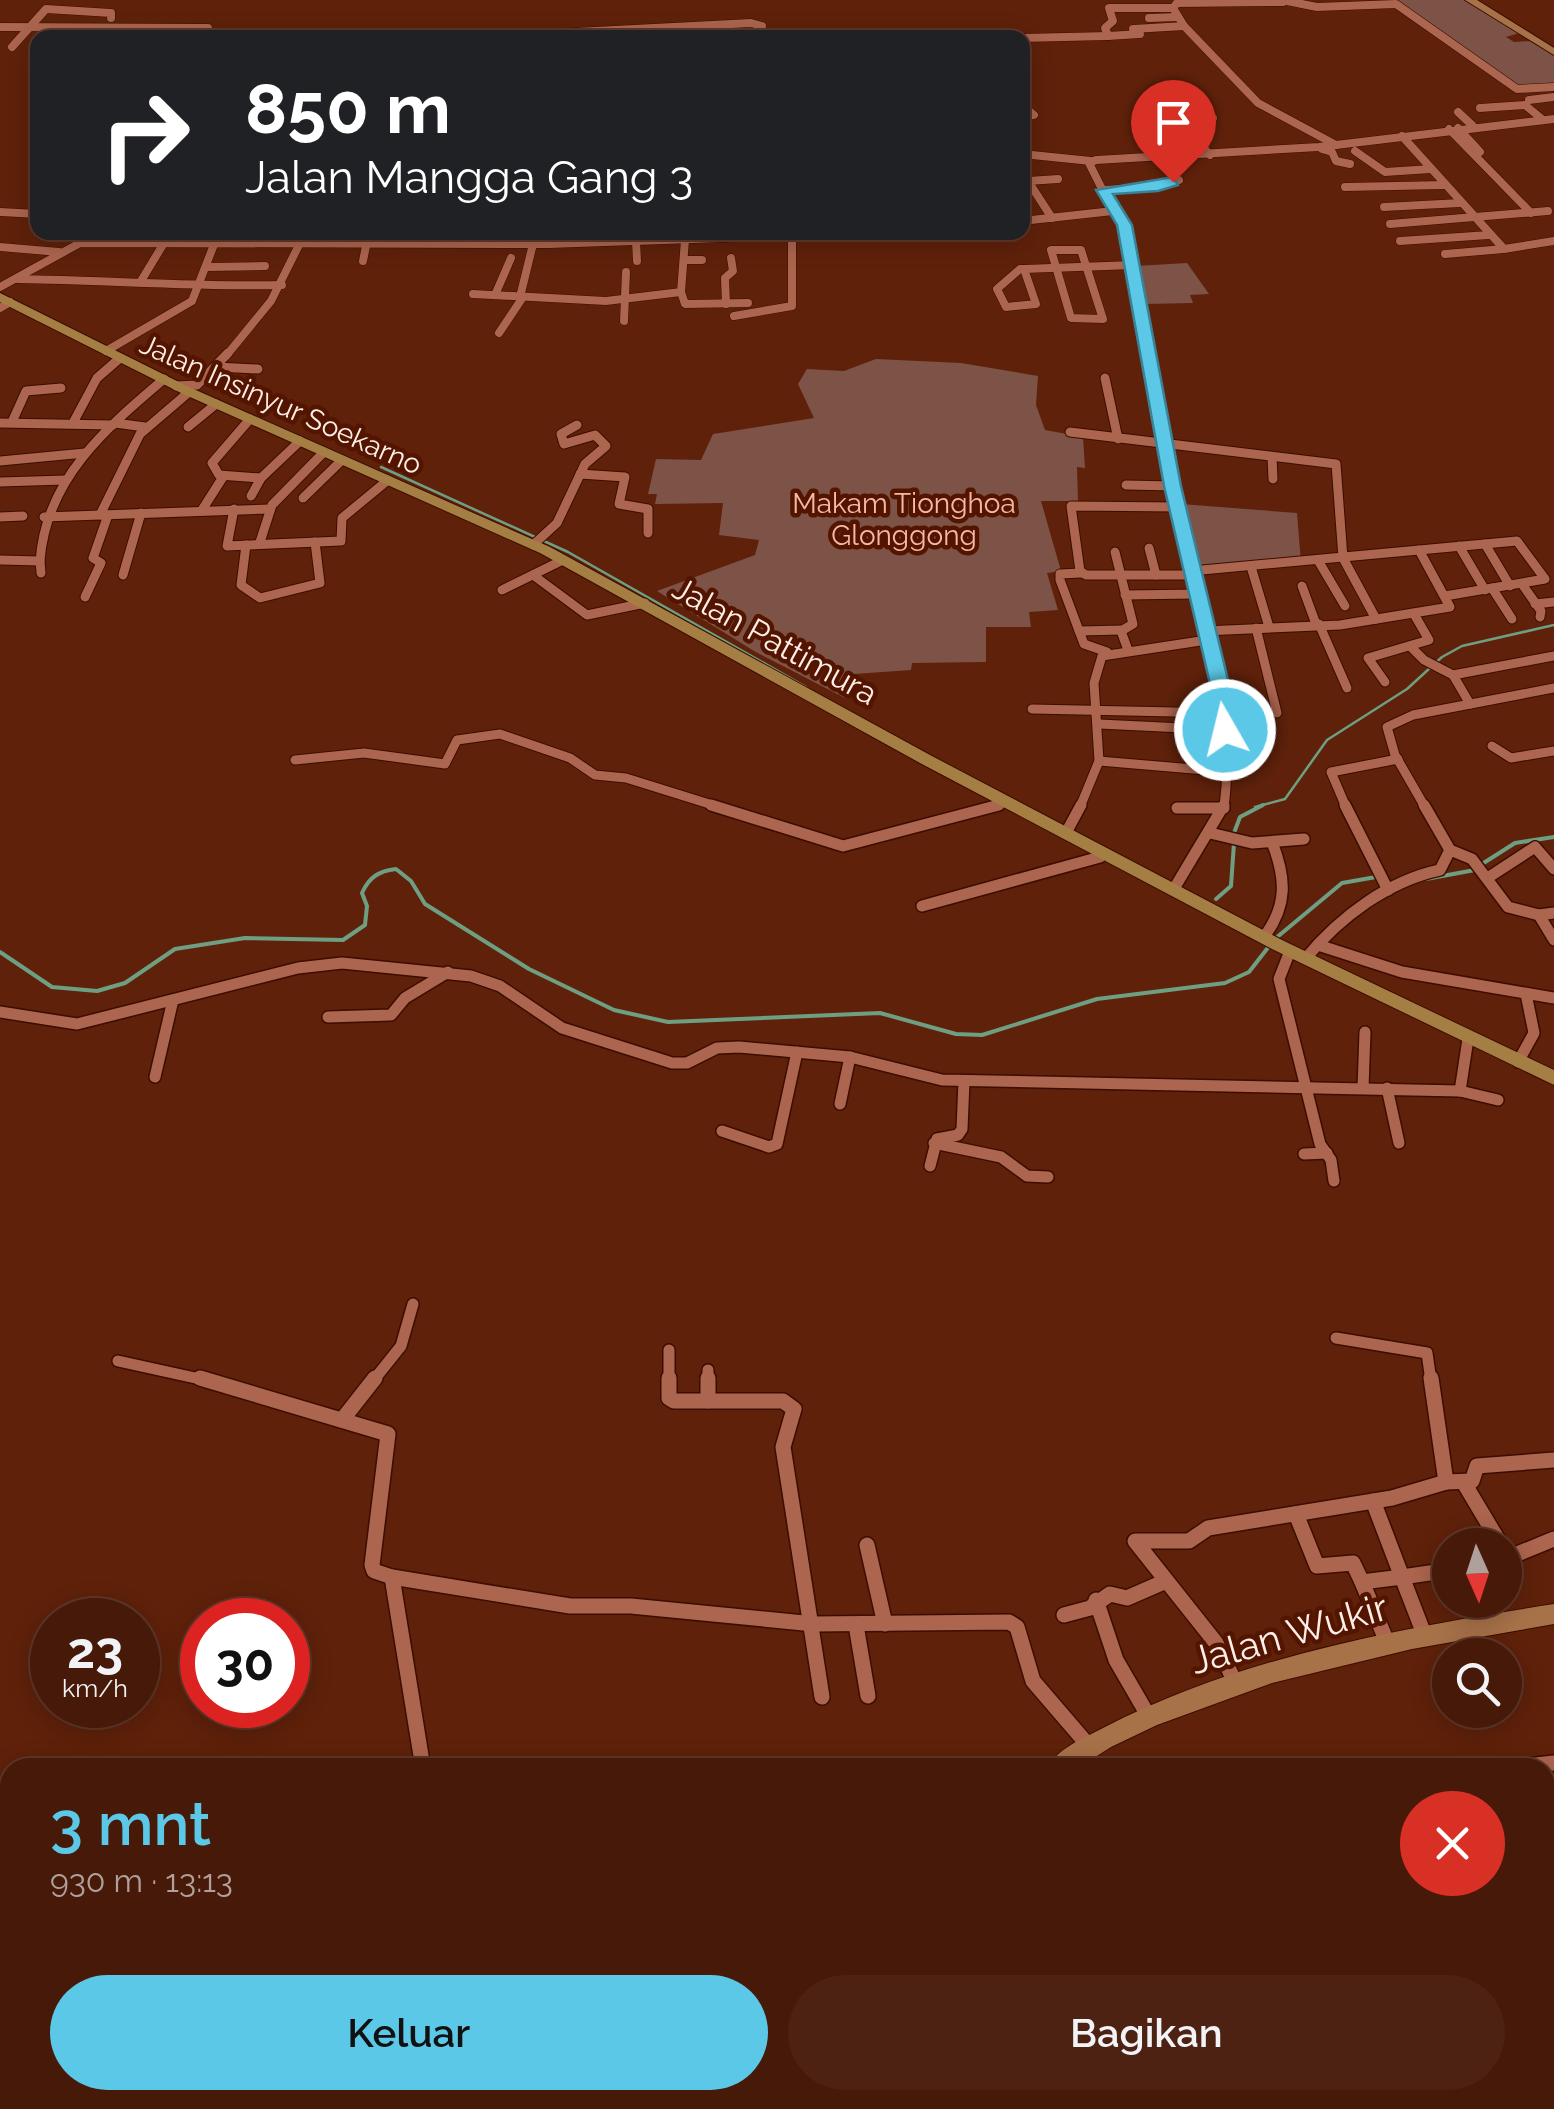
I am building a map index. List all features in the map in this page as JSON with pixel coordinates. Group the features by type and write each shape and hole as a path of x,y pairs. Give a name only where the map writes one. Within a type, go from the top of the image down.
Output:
{"main road":[{"name":"Jalan Insinyur Soekarno","path":"3,303 216,404 540,543"},
{"name":"Jalan Pattimura","path":"540,543 563,560 976,786 1179,882 1220,914"},
{"name":"Jalan Pattimura","path":"976,786 1001,804 1100,856 1220,914 1300,947 1468,1039 1554,1078"}],"street":[{"path":"81,12 92,0"},
{"path":"1470,0 1554,52"},
{"path":"1108,36 1105,28 1113,21 1108,8 1282,1 1317,7 1396,4 1517,90 1550,120"},
{"path":"1310,17 1317,7"},
{"path":"1172,8 1186,29 1258,102 1336,145"},
{"path":"12,47 46,9 112,14 111,18"},
{"path":"1150,18 1178,17"},
{"path":"610,30 751,23 762,26 761,30"},
{"path":"0,27 210,30"},
{"path":"1133,28 1186,29"},
{"path":"1030,38 1186,29"},
{"path":"1517,90 1554,87"},
{"path":"1529,100 1554,97"},
{"path":"1480,108 1528,105 1550,120"},
{"path":"1458,112 1473,126"},
{"path":"1144,124 1213,118"},
{"path":"1030,155 1091,161 1210,155 1319,147 1550,120"},
{"path":"1182,122 1210,155"},
{"path":"1454,129 1480,152"},
{"path":"1454,129 1530,212"},
{"path":"1402,136 1504,249"},
{"path":"1319,147 1332,152 1333,160 1350,164"},
{"path":"1355,151 1385,172 1432,169"},
{"path":"1091,161 1113,211 1124,225 1177,507 1223,713 1228,772 1224,808 1179,882"},
{"path":"1030,181 1058,179"},
{"path":"1103,190 1158,187 1179,180"},
{"path":"1030,184 1052,218"},
{"path":"1345,187 1444,185"},
{"path":"16,213 24,203"},
{"path":"1384,207 1460,203"},
{"path":"1390,224 1551,210 1554,220"},
{"path":"1030,220 1113,211"},
{"path":"0,212 30,214"},
{"path":"1400,240 1490,235"},
{"path":"0,287 77,240"},
{"path":"74,244 242,240"},
{"path":"296,240 367,240 363,261"},
{"path":"468,240 549,244 615,240"},
{"path":"549,240 549,244"},
{"path":"632,240 637,262"},
{"path":"689,240 681,292 684,304 748,302"},
{"path":"734,316 792,306 792,240"},
{"path":"41,573 39,532 44,517 84,454 114,424 177,386 197,385 282,285 301,241"},
{"path":"1445,254 1554,241"},
{"path":"106,350 187,305 208,267 215,242"},
{"path":"141,281 164,243"},
{"path":"499,332 521,297 533,244"},
{"path":"0,247 59,252"},
{"path":"1052,249 1080,250 1102,320 1072,320 1054,267 1052,249"},
{"path":"494,296 510,258"},
{"path":"726,304 724,278 733,271 731,258"},
{"path":"684,260 702,260"},
{"path":"1024,268 1036,304 1006,308 997,289 1024,268 1133,265"},
{"path":"208,267 265,266"},
{"path":"624,321 626,272"},
{"path":"14,279 282,285"},
{"path":"473,294 624,299 681,292"},
{"path":"74,422 97,378 120,358"},
{"path":"216,366 258,369"},
{"path":"1104,378 1118,440"},
{"path":"86,596 101,563 93,558 126,456 177,386"},
{"path":"12,422 26,392 61,388"},
{"path":"188,427 216,404"},
{"path":"250,418 212,463 212,470 224,477 260,478"},
{"path":"0,422 145,427"},
{"path":"540,543 557,523 584,464 599,457 607,444 592,435 575,444 562,443 561,434 577,425"},
{"path":"1070,432 1340,467 1343,558 1376,620"},
{"path":"250,496 260,478 300,441"},
{"path":"260,542 270,509 324,452"},
{"path":"0,462 84,454"},
{"path":"1272,457 1274,479"},
{"path":"303,498 342,460"},
{"path":"580,474 627,478 619,504 648,509 648,533"},
{"path":"202,510 224,477"},
{"path":"0,482 65,480"},
{"path":"234,509 226,545 342,540 342,518 388,480"},
{"path":"1126,484 1173,486"},
{"path":"1081,573 1071,506 1177,507"},
{"path":"44,517 270,509"},
{"path":"123,575 141,514"},
{"path":"0,516 22,516"},
{"path":"246,545 240,585 260,598 320,583 315,542"},
{"path":"1418,550 1445,596 1451,606 1376,620 1256,628 1107,652 1087,648 1059,576 1252,570 1418,550 1520,542 1546,579 1445,596"},
{"path":"1485,544 1510,586"},
{"path":"1459,546 1512,618"},
{"path":"1149,548 1156,575"},
{"path":"1079,631 1123,630 1132,624 1115,552"},
{"path":"0,560 40,561"},
{"path":"502,590 563,560"},
{"path":"1319,562 1346,606"},
{"path":"1252,570 1269,627"},
{"path":"533,575 587,615 645,603"},
{"path":"1522,584 1540,617"},
{"path":"1302,586 1348,688"},
{"path":"1125,595 1196,594"},
{"path":"1535,604 1554,602"},
{"path":"1385,682 1368,658 1429,639 1414,614"},
{"path":"1256,628 1278,712"},
{"path":"1123,630 1128,650"},
{"path":"1412,647 1424,660 1453,676 1554,656"},
{"path":"1067,831 1100,761 1100,724 1090,686 1107,652"},
{"path":"1453,676 1470,704"},
{"path":"1554,688 1386,726 1398,760 1450,850 1480,868 1508,908 1539,915 1554,912"},
{"path":"1032,709 1223,713"},
{"path":"1100,724 1225,730"},
{"path":"295,760 364,753 445,764 457,740 500,734 570,758 595,775 626,778 843,846 1001,804"},
{"path":"1492,746 1510,758 1554,751"},
{"path":"1382,881 1332,772 1398,760"},
{"path":"1100,761 1143,768 1228,772"},
{"path":"1177,808 1224,808"},
{"path":"1210,833 1235,841 1304,839"},
{"path":"1272,842 1283,868 1287,896 1283,910 1300,947"},
{"path":"1480,868 1535,848 1554,869"},
{"path":"1334,1181 1278,978 1300,947 1328,932 1382,881 1440,870 1450,850"},
{"path":"922,906 1100,856"},
{"path":"1539,915 1554,940"},
{"path":"1300,947 1402,972 1554,998"},
{"path":"0,1012 68,1025 322,964 448,972 500,986 570,1031 672,1062 686,1062 717,1048 850,1056 925,1077 964,1081 1388,1088 1460,1091 1498,1100"},
{"path":"328,1017 391,1015 405,998 448,972"},
{"path":"1518,1062 1534,1033 1526,994"},
{"path":"156,1077 172,1000"},
{"path":"1363,1088 1361,1046 1366,1032"},
{"path":"1460,1091 1468,1039"},
{"path":"722,1131 769,1147 777,1144 797,1052"},
{"path":"840,1104 850,1056"},
{"path":"934,1143 960,1134 964,1081"},
{"path":"1388,1088 1399,1143"},
{"path":"930,1166 934,1143"},
{"path":"934,1143 1001,1157 1027,1176 1048,1178"},
{"path":"1304,1154 1326,1153"},
{"path":"342,1420 401,1346 412,1304"},
{"path":"1336,1338 1412,1347 1427,1353 1446,1482"},
{"path":"669,1350 669,1398 782,1401 794,1409 783,1447 814,1624 822,1697"},
{"path":"118,1361 176,1371 388,1434 372,1566 378,1573 570,1606 631,1606 814,1624 1009,1622 1016,1627 1034,1681 1088,1745"},
{"path":"708,1370 708,1402"},
{"path":"1235,1682 1216,1643 1135,1541 1189,1541 1208,1528 1373,1501 1446,1482 1464,1483 1474,1480 1472,1471 1477,1466 1554,1460"},
{"path":"1464,1483 1490,1528"},
{"path":"1373,1501 1424,1634"},
{"path":"1296,1514 1317,1566 1353,1563 1387,1642"},
{"path":"1522,1548 1554,1539"},
{"path":"867,1545 885,1624"},
{"path":"1362,1582 1432,1573"},
{"path":"392,1576 421,1758"},
{"path":"1064,1615 1090,1608 1096,1600 1113,1594 1128,1598 1166,1581"},
{"path":"1096,1600 1116,1660 1149,1717"},
{"name":"Jalan Wukir","path":"1072,1758 1088,1745 1235,1682 1424,1634 1554,1614"},
{"path":"856,1624 868,1696"}],"green space":[{"path":"1395,0 1467,0 1519,33 1506,37 1514,42 1531,41 1554,56 1554,85 1519,88"},
{"path":"1187,263 1209,294 1190,295 1193,303 1144,304 1136,266"},
{"name":"Makam Tionghoa Glonggong","path":"876,359 961,363 1038,376 1036,405 1045,430 1083,437 1085,468 1077,467 1078,501 1041,501 1061,571 1047,573 1058,610 1029,612 1031,627 986,627 986,662 912,663 911,670 854,674 847,699 754,651 657,591 755,555 759,540 719,535 723,503 655,504 657,494 648,494 656,459 701,460 713,434 814,418 798,384 807,369 844,371"},
{"path":"1181,504 1297,513 1301,563 1197,567"}],"waterway":[{"path":"381,467 568,552 806,687"},
{"path":"1255,807 1285,799 1327,740 1407,689 1442,657 1462,646 1554,625"},
{"path":"1234,833 1240,817 1263,805"},
{"path":"1482,864 1515,843 1554,837"},
{"path":"1216,899 1231,886 1234,843"},
{"path":"0,952 52,987 97,991 125,983 175,949 245,938 343,940 365,925 367,906 362,893 368,883 380,873 396,869 411,881 425,904 529,969 614,1010 668,1022 880,1013 956,1034 982,1035 1097,999 1225,983 1249,972 1270,945"},
{"path":"1426,879 1475,870"},
{"path":"1276,938 1342,883 1376,877"}],"route":[{"path":"1173,182 1158,187 1103,190 1124,225 1156,378 1173,486 1219,684 1225,730"}]}
